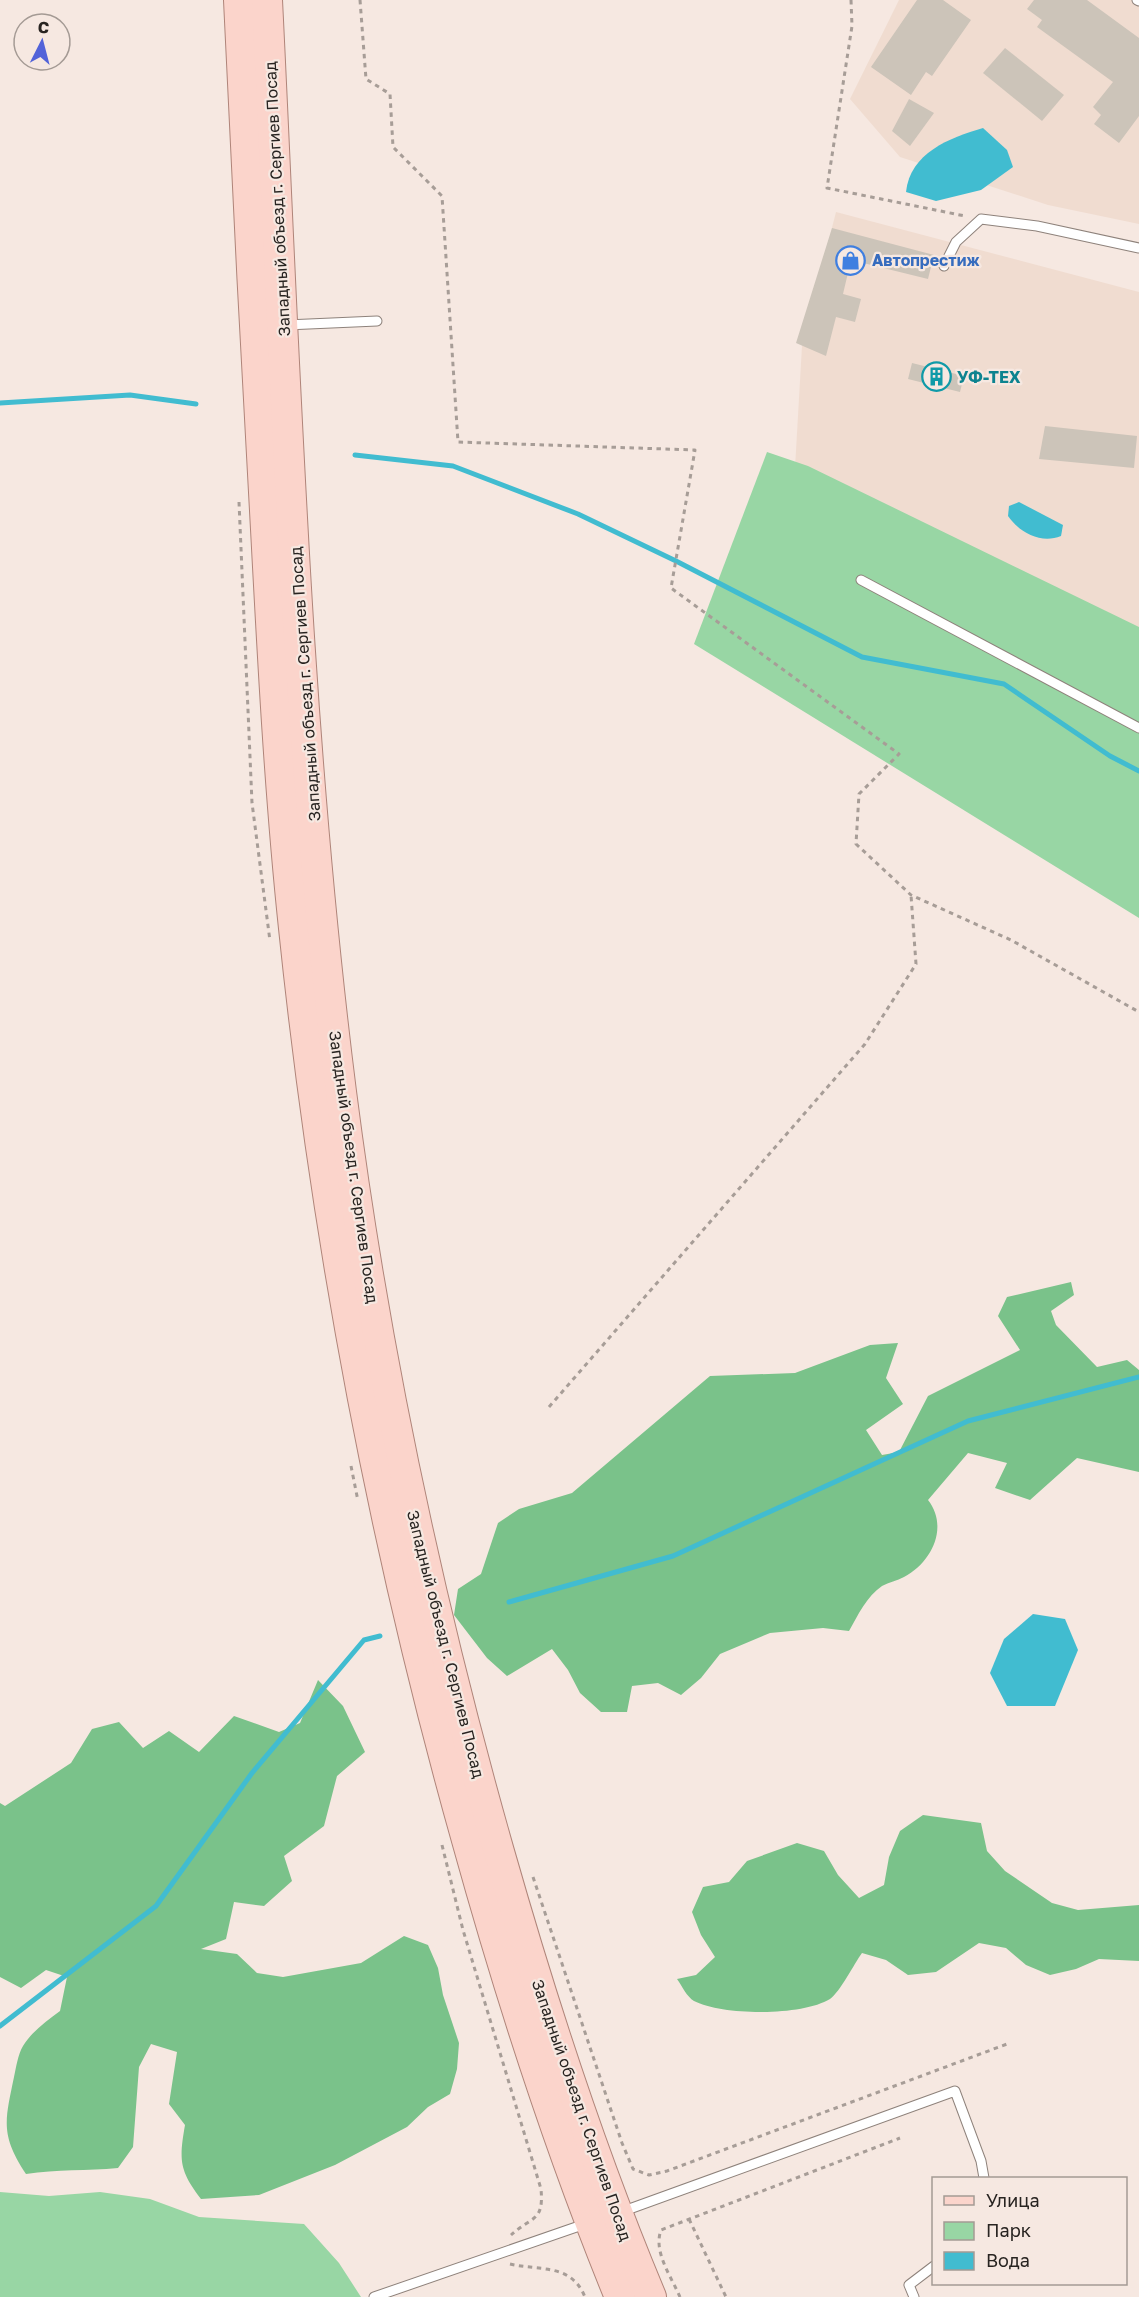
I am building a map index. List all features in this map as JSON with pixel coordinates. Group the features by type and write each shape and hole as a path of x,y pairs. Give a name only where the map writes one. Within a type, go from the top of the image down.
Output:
{"main road":[{"name":"Западный объезд г. Сергиев Посад","path":"239,0 274,677 294,925 315,1102 377,1477 413,1640 510,1995 603,2218 651,2297"},
{"name":"Западный объезд г. Сергиев Посад","path":"267,0 302,674 322,919 341,1095 380,1343 403,1468 435,1614 484,1802 603,2218 620,2297"}],"lane":[{"path":"944,266 956,242 981,219 1037,226 1139,248"},
{"path":"283,325 377,321"},
{"path":"861,580 1139,728"},
{"path":"374,2297 603,2218 955,2091 981,2161 984,2177"},
{"path":"914,2297 909,2285 932,2267"}],"path":[{"path":"360,0 366,79 390,94 393,147 442,196 458,442 695,450 671,588 898,754 860,794 856,844 911,895 1011,940 1139,1012"},
{"path":"851,0 852,26 827,188 981,219"},
{"path":"549,1407 865,1044 916,964 911,895"},
{"path":"532,1874 622,2143 633,2169 649,2175 667,2171 1007,2044"},
{"path":"680,2297 657,2241 661,2229 900,2138"},
{"path":"689,2219 726,2297"},
{"path":"485,2259 534,2269 551,2268 579,2283 585,2297"}],"shaded area":[{"path":"899,0 1139,0 1139,224 1048,205 900,157 850,99"},
{"path":"836,212 1139,292 1139,629 795,468 802,346"}],"green space":[{"path":"767,452 808,466 1139,627 1139,918 694,644"},
{"path":"1071,1282 1074,1295 1051,1311 1056,1325 1097,1367 1127,1360 1139,1370 1139,1472 1077,1458 1030,1500 995,1488 1007,1463 968,1453 928,1500 934,1510 937,1532 934,1543 923,1562 901,1578 877,1590 863,1606 849,1631 823,1628 770,1633 720,1654 701,1678 681,1695 658,1683 632,1686 627,1712 601,1712 580,1693 568,1670 552,1649 507,1676 487,1658 454,1615 458,1589 481,1574 498,1523 519,1509 572,1493 710,1376 795,1373 870,1345 898,1343 886,1378 903,1404 866,1430 882,1455 899,1452 928,1396 1020,1350 998,1316 1007,1297"},
{"path":"318,1680 343,1706 365,1752 337,1776 324,1826 284,1856 292,1881 264,1906 234,1902 226,1939 201,1949 237,1954 257,1973 283,1977 361,1963 404,1936 428,1945 438,1968 443,1995 459,2043 457,2069 450,2094 428,2107 407,2127 335,2165 259,2195 201,2199 188,2180 182,2164 185,2125 169,2104 177,2052 151,2044 139,2067 133,2147 118,2168 26,2174 12,2148 7,2127 8,2105 16,2065 21,2049 31,2036 60,2011 67,1977 46,1970 21,1988 0,1977 0,1803 5,1806 71,1763 92,1729 119,1722 143,1748 169,1731 199,1752 234,1716 279,1732 300,1723"},
{"path":"923,1815 981,1823 987,1851 1005,1871 1052,1903 1078,1910 1139,1905 1139,1961 1099,1959 1076,1969 1050,1975 1026,1965 1006,1948 979,1943 936,1972 908,1975 886,1960 862,1953 830,1999 801,2009 763,2012 724,2009 694,2001 687,1994 677,1979 696,1975 715,1957 701,1935 692,1912 703,1887 729,1882 747,1861 797,1843 824,1851 838,1875 859,1898 884,1885 889,1857 900,1831"},
{"path":"0,2192 49,2196 100,2192 150,2199 199,2217 304,2224 339,2263 361,2297 0,2297"}],"water":[{"path":"983,128 1007,150 1013,167 981,190 936,201 906,192 909,178 923,157 945,142"},
{"path":"1019,502 1063,525 1061,536 1046,539 1025,532 1008,516 1009,506"},
{"path":"1033,1614 1065,1619 1078,1650 1055,1706 1007,1706 990,1673 1004,1639"}],"building":[{"path":"917,0 943,0 971,20 932,76 926,72 911,95 871,67"},
{"path":"1034,0 1087,0 1139,38 1139,116 1119,143 1094,124 1101,115 1093,107 1113,82 1037,27 1042,20 1027,9"},
{"path":"1005,48 1064,95 1042,121 983,73"},
{"path":"909,99 934,113 910,146 892,131"},
{"path":"832,228 934,255 928,279 851,260 843,294 861,299 855,322 836,317 826,356 796,343"},
{"name":"УФ-ТЕХ","path":"912,363 964,376 960,392 908,379"},
{"path":"1045,426 1137,436 1134,468 1039,459"}],"waterway":[{"path":"0,403 130,395 196,404"},
{"path":"355,455 453,466 578,514 676,561 862,657 1004,684 1110,756 1139,771"},
{"path":"509,1602 673,1556 968,1421 1139,1377"},
{"path":"0,2026 156,1906 252,1773 364,1640 380,1636"}],"place":[{"name":"Автопрестиж","path":"851,260"},
{"name":"УФ-ТЕХ","path":"936,377"}]}
